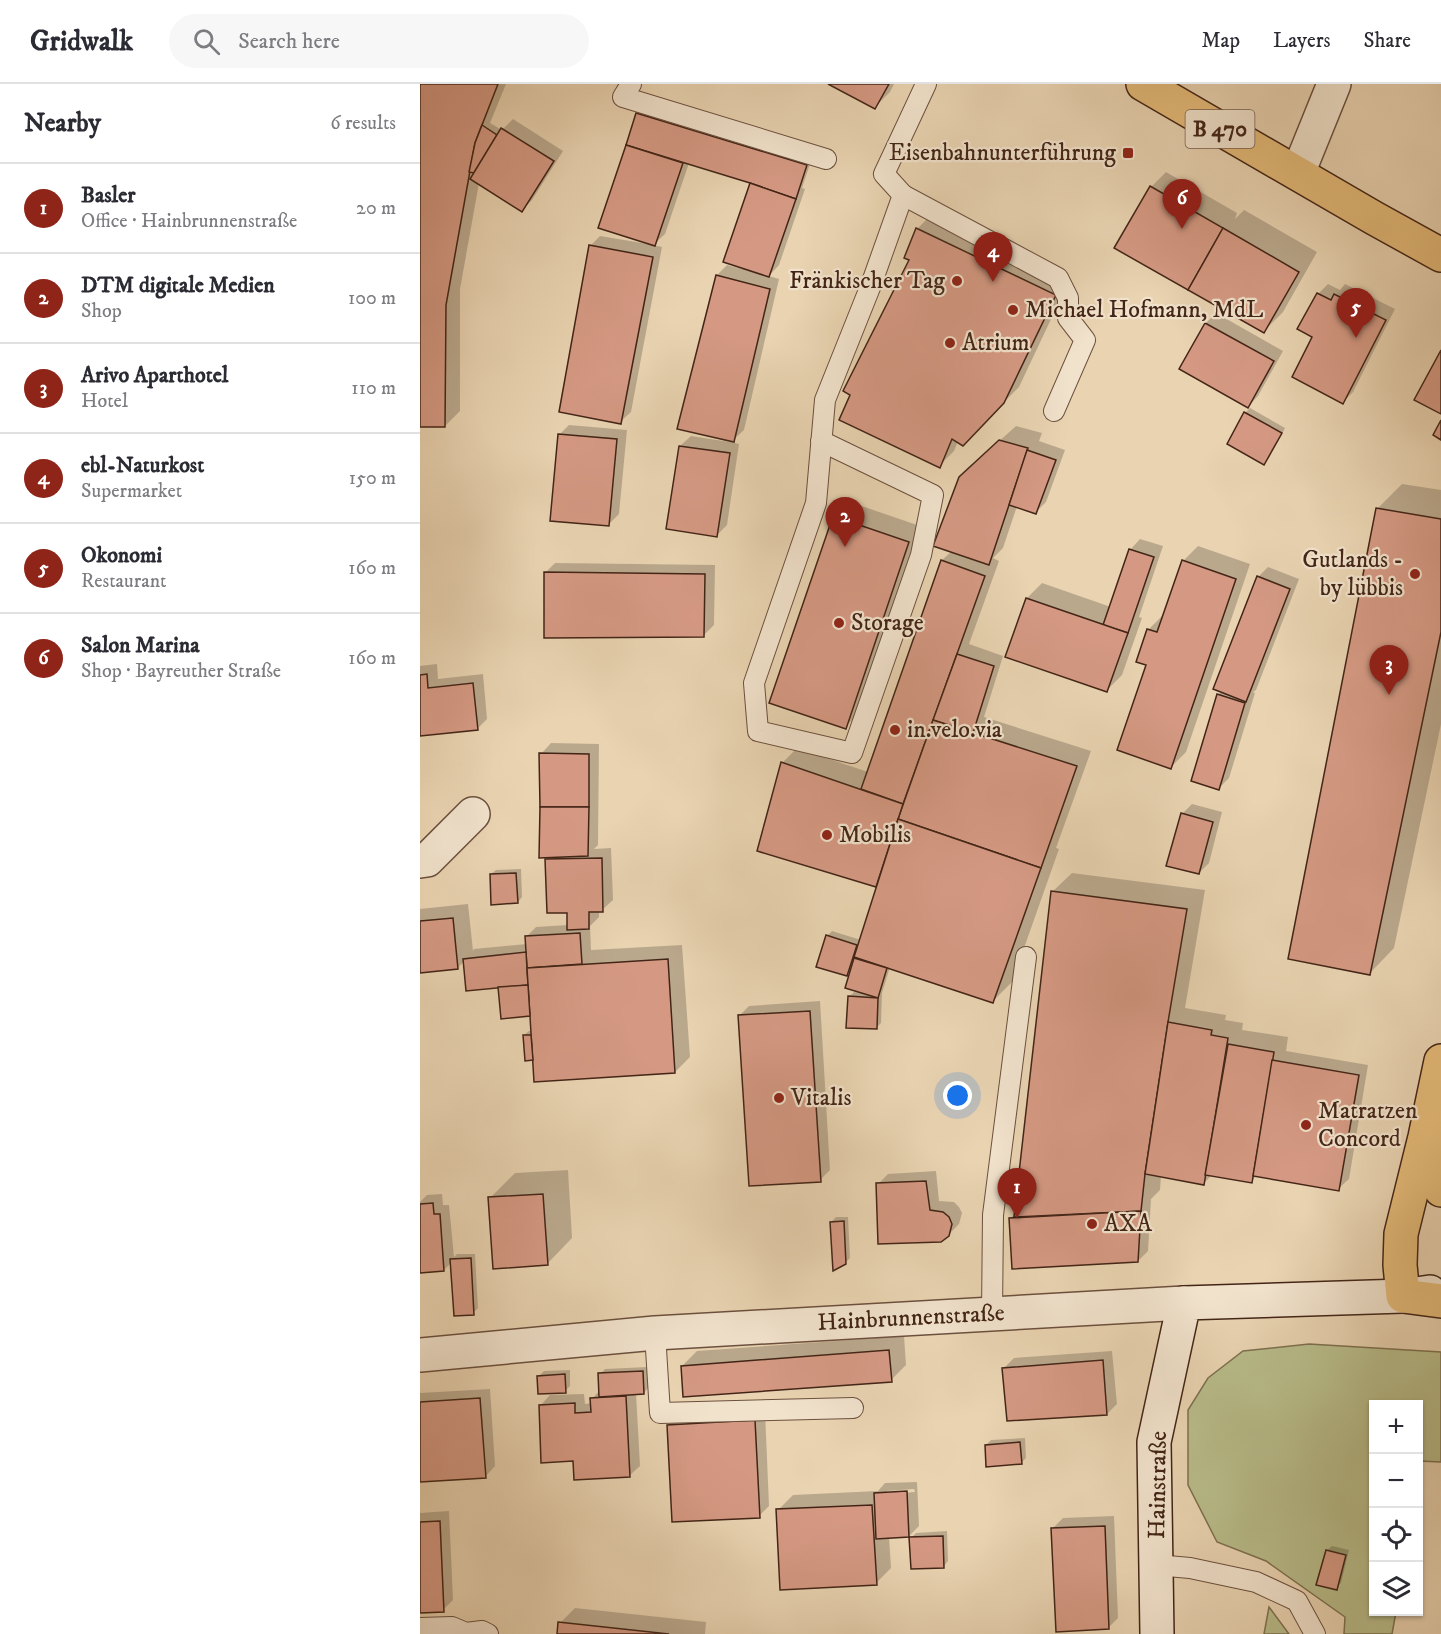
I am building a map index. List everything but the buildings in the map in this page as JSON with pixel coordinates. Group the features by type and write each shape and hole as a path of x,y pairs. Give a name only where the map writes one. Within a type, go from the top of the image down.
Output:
{"main road":[{"name":"B 470","path":"1143,84 1441,255"},
{"path":"1441,1061 1401,1234 1400,1265 1402,1296 1441,1301"},
{"path":"1425,1137 1441,1190"}],"street":[{"path":"1298,173 1334,84"},
{"path":"420,861 427,860 473,814"},
{"name":"Hainbrunnenstraße","path":"420,1355 655,1333 1184,1303 1402,1296 1441,1291"},
{"name":"Hainstraße","path":"1157,1634 1154,1442 1184,1303"}],"lane":[{"path":"631,84 623,97 826,159"},
{"path":"926,84 884,174 903,195 1058,278 1068,298 1068,318 1085,340 1054,411"},
{"path":"821,441 933,495 921,555 852,753 758,731 754,683 816,503 821,441 825,400 871,285 903,195"},
{"path":"992,1313 993,1215 1026,957"},
{"path":"655,1333 660,1413 853,1408"},
{"path":"1156,1565 1190,1568 1256,1582 1297,1601 1315,1634"},
{"path":"420,1628 452,1626 466,1633 482,1631 488,1634"}],"green space":[{"path":"1309,1344 1441,1352 1441,1462 1423,1461 1423,1400 1369,1400 1369,1616 1395,1616 1392,1634 1344,1634 1345,1617 1266,1561 1217,1542 1188,1485 1188,1410 1208,1378 1243,1351"},
{"path":"1269,1607 1289,1634 1264,1634"}],"place":[{"name":"Eisenbahnunterführung","path":"1128,153"},
{"name":"Salon Marina","path":"1182,229"},
{"name":"Fränkischer Tag","path":"957,281"},
{"name":"ebl-Naturkost","path":"993,282"},
{"name":"Michael Hofmann, MdL","path":"1013,310"},
{"name":"Okonomi","path":"1356,338"},
{"name":"Atrium","path":"950,343"},
{"name":"DTM digitale Medien","path":"845,547"},
{"name":"Gutlands - by lübbis","path":"1415,574"},
{"name":"Storage","path":"839,623"},
{"name":"Arivo Aparthotel","path":"1389,695"},
{"name":"in.velo.via","path":"895,730"},
{"name":"Mobilis","path":"827,835"},
{"name":"Vitalis","path":"779,1098"},
{"name":"Matratzen Concord","path":"1306,1125"},
{"name":"Basler","path":"1017,1218"},
{"name":"AXA","path":"1092,1224"}]}
